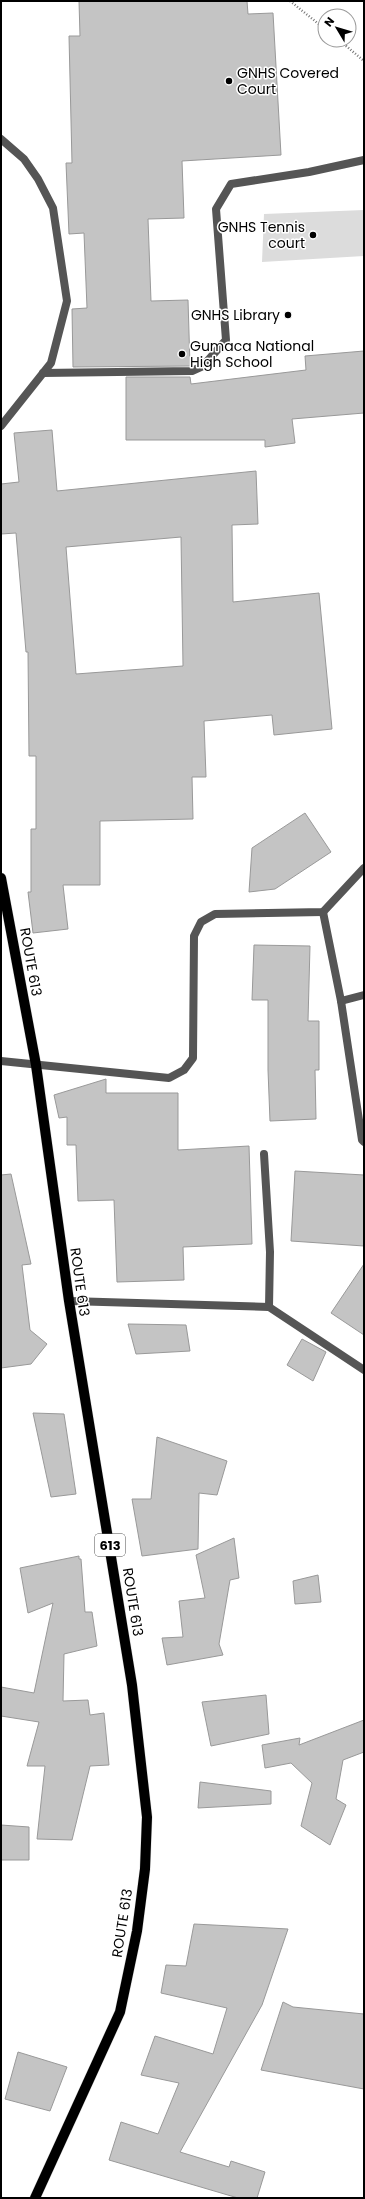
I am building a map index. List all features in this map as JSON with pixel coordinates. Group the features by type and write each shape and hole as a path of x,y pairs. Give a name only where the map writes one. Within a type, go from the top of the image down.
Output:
{"main road":[{"name":"ROUTE 613","path":"1,878 36,1065 68,1301 132,1685 146,1817 145,1861 137,1931 120,2012 35,2198"}],"street":[{"path":"1,139 24,159 38,179 53,208 67,301 51,363 1,426"},
{"path":"43,373 192,371 204,366 226,340 216,209 231,184 309,172 364,160"},
{"path":"1,1061 169,1078 184,1070 193,1058 194,936 201,922 215,914 323,912 364,868"},
{"path":"323,912 341,1001 362,1140 364,1142"},
{"path":"341,1001 364,995"},
{"path":"264,1154 270,1252 268,1307"},
{"path":"68,1301 268,1307 364,1370"}],"path":[{"path":"290,1 317,23"},
{"path":"349,48 364,60"}],"shaded area":[{"name":"GNHS Tennis court","path":"364,210 364,256 262,262 264,214"}],"building":[{"path":"79,1 247,1 248,14 273,13 281,155 182,161 184,218 148,219 151,301 188,300 190,366 73,367 72,309 87,308 84,233 69,234 66,163 72,163 69,36 80,36"},
{"path":"364,351 364,413 292,419 295,443 265,447 265,440 126,440 126,377 190,377 191,384 306,370 305,356"},
{"path":"52,430 57,491 256,471 258,524 232,525 233,602 319,593 332,729 274,735 272,715 204,721 206,777 192,777 193,819 100,821 100,885 63,885 68,929 33,933 28,892 31,892 31,829 36,829 36,756 29,756 28,652 26,652 16,533 1,534 1,484 19,482 14,433","holes":["181,537 183,666 76,674 66,547"]},
{"path":"305,813 331,852 275,889 249,892 252,848"},
{"path":"254,945 310,946 308,1021 319,1021 319,1070 315,1070 316,1119 270,1121 268,1000 252,1000"},
{"path":"106,1079 106,1093 178,1093 178,1150 249,1146 252,1244 183,1247 184,1280 117,1282 114,1200 78,1201 76,1145 67,1145 67,1117 59,1118 54,1095"},
{"path":"295,1171 364,1175 364,1246 291,1241"},
{"path":"11,1174 31,1264 22,1265 30,1330 47,1344 31,1364 1,1368 1,1175"},
{"path":"364,1264 364,1335 331,1313"},
{"path":"128,1324 186,1325 190,1351 136,1354"},
{"path":"302,1339 326,1352 313,1381 287,1365"},
{"path":"33,1413 64,1414 76,1494 51,1497"},
{"path":"157,1437 227,1461 217,1495 199,1493 198,1549 142,1556 132,1499 151,1499"},
{"path":"234,1538 239,1578 230,1580 219,1644 223,1655 167,1665 162,1638 183,1637 179,1601 205,1598 196,1555"},
{"path":"79,1556 79,1559 81,1559 85,1612 92,1612 97,1646 64,1654 63,1701 88,1700 90,1715 104,1713 109,1765 90,1766 72,1840 37,1839 45,1766 27,1766 39,1722 1,1716 1,1687 34,1693 53,1603 28,1613 20,1568"},
{"path":"318,1575 321,1602 295,1604 293,1581"},
{"path":"266,1695 269,1734 211,1746 202,1702"},
{"path":"364,1720 364,1752 343,1760 336,1799 346,1805 330,1845 301,1826 312,1783 291,1763 265,1768 262,1745 300,1738 299,1745"},
{"path":"200,1782 271,1791 271,1804 198,1808"},
{"path":"1,1825 29,1827 29,1860 1,1860"},
{"path":"194,1924 288,1929 262,2005 180,2152 229,2167 231,2161 265,2172 257,2198 238,2198 109,2160 121,2122 158,2134 179,2083 141,2075 155,2036 213,2054 227,2008 161,1993 166,1965 186,1966"},
{"path":"283,2002 293,2007 364,2014 364,2089 261,2070"},
{"path":"18,2052 67,2067 50,2111 5,2099"}],"place":[{"name":"GNHS Covered Court","path":"229,81"},
{"name":"GNHS Tennis court","path":"313,235"},
{"name":"GNHS Library","path":"288,315"},
{"name":"Gumaca National High School","path":"182,354"}]}
